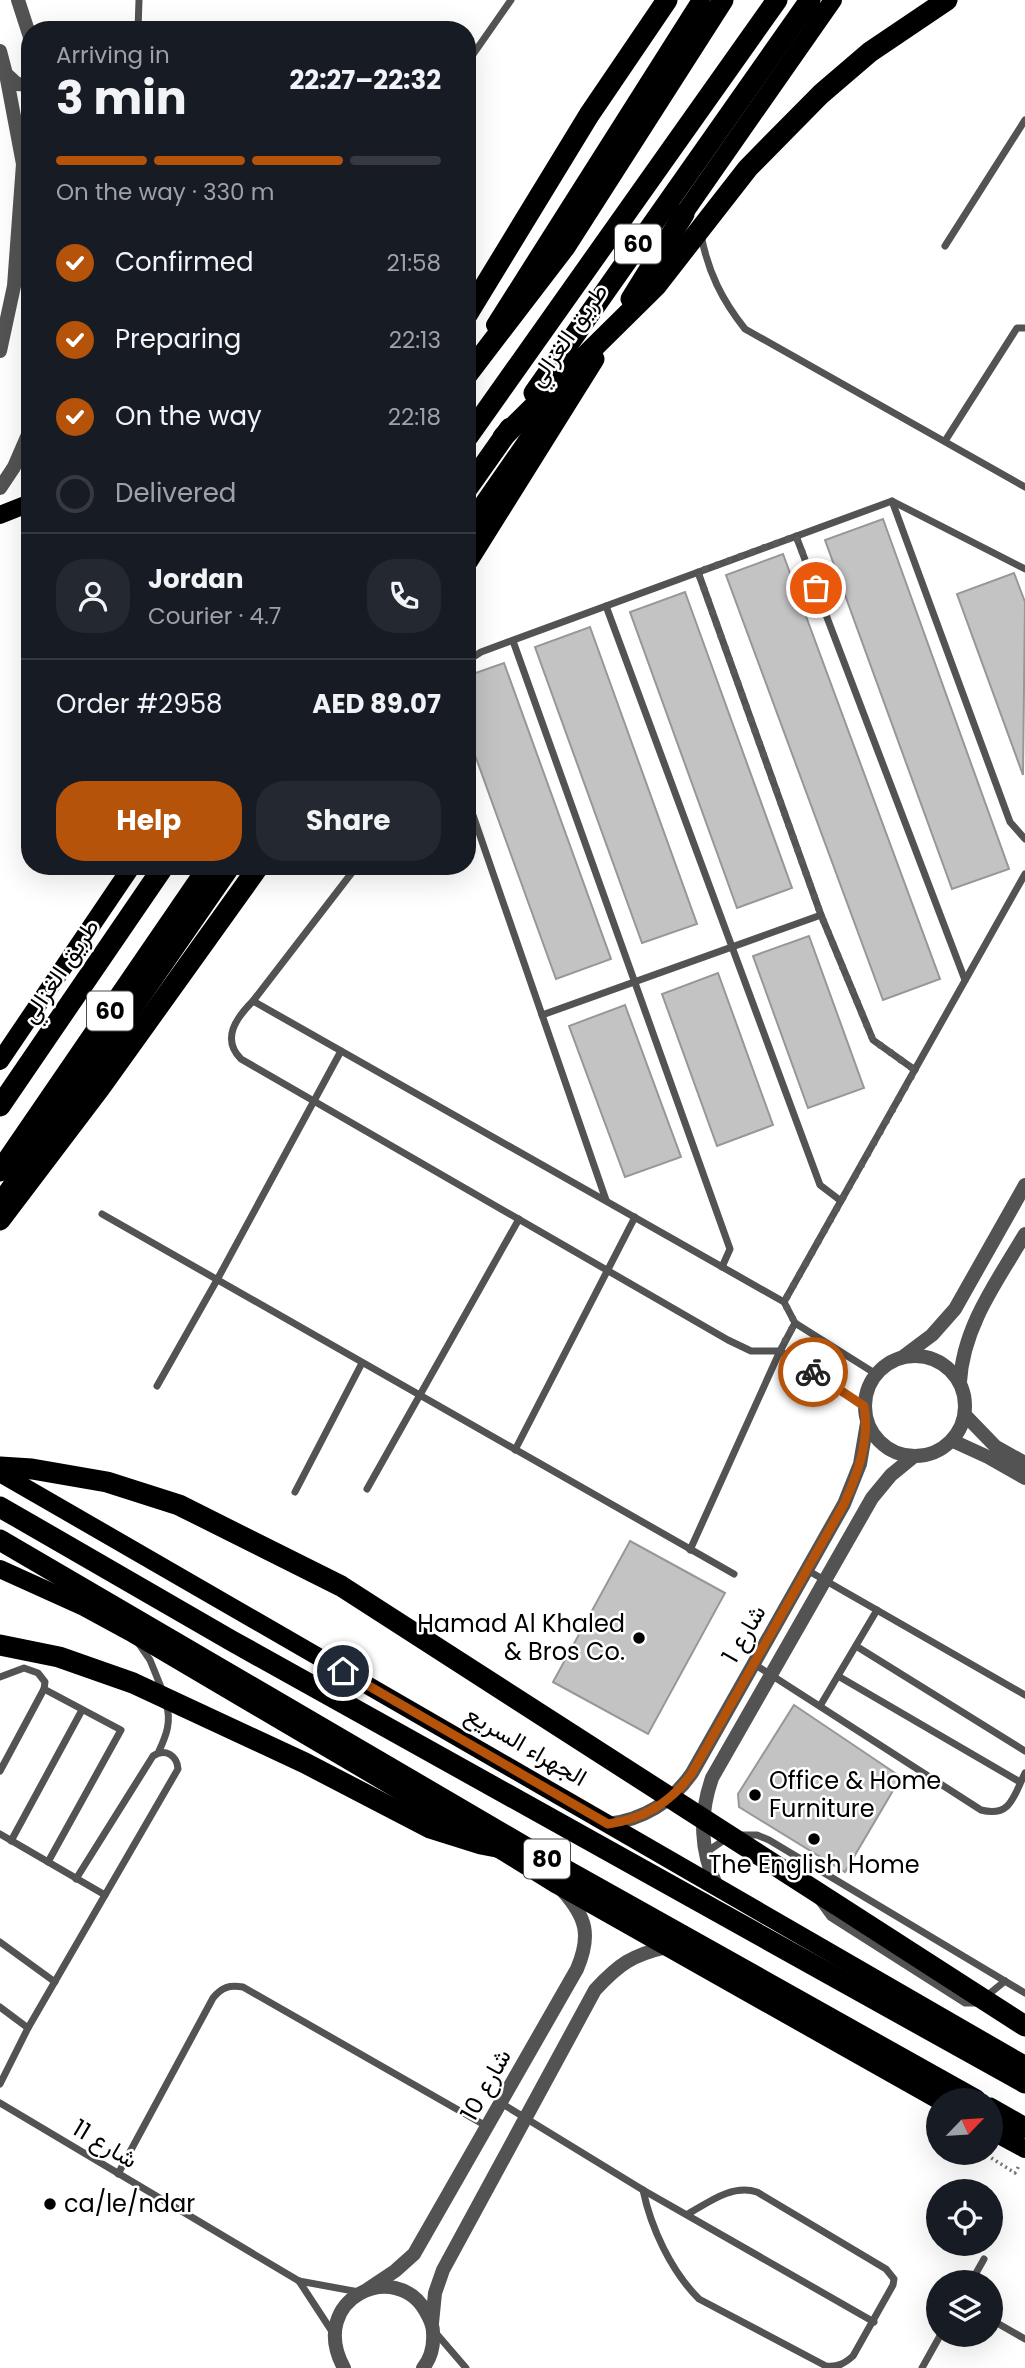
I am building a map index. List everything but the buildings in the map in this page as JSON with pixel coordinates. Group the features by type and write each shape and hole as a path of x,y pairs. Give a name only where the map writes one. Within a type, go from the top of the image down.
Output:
{"highway":[{"path":"476,300 589,115 667,0"},
{"path":"476,363 565,247 723,0"},
{"name":"طريق الغزالي","path":"476,476 810,0"},
{"path":"503,437 656,286 748,169 821,94 870,51 947,0"},
{"name":"طريق الغزالي","path":"476,425 773,4"},
{"path":"476,548 684,214"},
{"path":"141,899 149,875"},
{"name":"طريق الغزالي","path":"0,1106 158,875"},
{"name":"60","path":"0,1171 203,875"},
{"path":"0,1220 100,1088 253,875"},
{"path":"0,1467 32,1469 107,1482 179,1505 341,1586 1025,2026"},
{"name":"الجهراء السريع","path":"0,1507 232,1641 1025,2083"},
{"name":"80","path":"0,1540 539,1855 955,2088"},
{"path":"0,1645 59,1657 133,1683 305,1763 430,1828 481,1844 539,1855"},
{"path":"1003,2115 1025,2128"}],"main road":[{"path":"476,354 701,0"},
{"name":"طريق الغزالي","path":"476,514 833,0"},
{"path":"0,515 21,507"},
{"name":"طريق الغزالي","path":"0,1061 126,875"},
{"path":"0,1202 226,875"},
{"name":"الجهراء السريع","path":"0,1473 1025,2066"},
{"path":"0,1569 85,1607 130,1632 557,1885 926,2093"},
{"path":"1003,2137 1025,2149"}],"street":[{"path":"18,0 25,21"},
{"path":"0,51 21,153"},
{"path":"6,74 21,84"},
{"path":"0,351 14,286 21,229"},
{"path":"0,488 21,451"},
{"path":"904,1356 920,1355 936,1360 950,1369 960,1382 965,1398 965,1415 953,1441 931,1454 913,1457 893,1452 877,1440 867,1423 864,1406 867,1389 876,1374 888,1362 904,1356 932,1335 955,1309 1025,1185"},
{"path":"960,1382 961,1365 969,1334 1025,1234"},
{"path":"965,1415 996,1447 1025,1463"},
{"name":"شارع 1","path":"608,1824 650,1812 674,1796 683,1785 853,1484 867,1423"},
{"path":"953,1441 1025,1478"},
{"name":"شارع 1","path":"717,1887 705,1854 702,1819 704,1801 712,1778 872,1498 891,1475 913,1457"},
{"name":"شارع 10","path":"333,2333 337,2316 347,2302 395,2271 414,2254 577,1969 585,1950 586,1929 577,1907 557,1885"},
{"name":"شارع 10","path":"423,2368 433,2348 435,2293 443,2270 595,1990 613,1971 640,1954 667,1947"},
{"path":"365,2290 388,2287 407,2292 422,2305 433,2327"},
{"path":"333,2333 335,2368"},
{"path":"335,2352 344,2368"}],"lane":[{"path":"138,21 139,0"},
{"path":"476,49 511,0"},
{"path":"944,246 1025,120"},
{"path":"699,192 700,234 711,275 726,303 745,329 1025,487"},
{"path":"945,442 1017,328 1025,328"},
{"path":"892,501 1010,822 1025,839"},
{"path":"476,655 892,501 1025,569"},
{"path":"796,536 965,980"},
{"path":"698,572 821,915 873,1040 915,1070"},
{"path":"606,606 730,948 820,1185 841,1201"},
{"path":"513,640 730,1248 722,1267"},
{"path":"476,824 606,1201"},
{"path":"784,1302 1025,874"},
{"path":"350,875 242,1012 230,1037 232,1051 241,1059 607,1271 751,1351 780,1350 864,1406"},
{"path":"542,1016 821,915"},
{"path":"253,1000 784,1302 795,1323 876,1374"},
{"path":"157,1386 218,1280 341,1051"},
{"path":"102,1214 734,1574"},
{"path":"515,1450 635,1217"},
{"path":"367,1489 519,1219"},
{"path":"690,1550 780,1350 795,1323"},
{"path":"295,1492 362,1363"},
{"path":"806,1570 1025,1695"},
{"path":"820,1706 877,1610"},
{"path":"76,1879 168,1733 169,1711 150,1660 130,1632"},
{"path":"856,1646 1025,1751"},
{"path":"753,1664 981,1810 992,1813 1002,1811 1009,1805 1025,1773"},
{"path":"0,1677 24,1668 38,1673 45,1682 44,1689 0,1771"},
{"path":"838,1676 1020,1782"},
{"path":"44,1689 121,1730 48,1862"},
{"path":"11,1841 82,1710"},
{"path":"0,2084 28,2028 178,1769 175,1758 167,1752 159,1751"},
{"path":"0,1834 105,1895"},
{"path":"705,1854 733,1835 758,1835 1025,1993"},
{"path":"825,1874 818,1892 823,1910 830,1917 959,2000 978,2003 1004,1981"},
{"path":"0,1942 55,1982"},
{"path":"118,2174 214,1998 220,1989 230,1985 243,1987 488,2127"},
{"path":"0,2007 28,2028"},
{"name":"شارع 11","path":"0,2103 299,2281 365,2290"},
{"path":"501,2103 643,2190 874,2322"},
{"path":"643,2190 653,2223 679,2272 699,2299 813,2360 835,2367 853,2356 893,2285 891,2274 881,2265 748,2189 729,2192 688,2214"},
{"path":"978,2270 984,2259"},
{"name":"شارع 11","path":"299,2281 333,2333"},
{"path":"1003,2326 1025,2339"},
{"path":"433,2327 466,2368"},
{"path":"922,2368 934,2347"}],"path":[{"path":"1002,2165 1014,2173"}],"way so far":[{"path":"813,1372 780,1350 795,1323 784,1302 915,1070 873,1040 821,915 698,572 796,536 816,588"}],"place":[{"name":"Hamad Al Khaled & Bros Co.","path":"639,1638"},
{"name":"Office & Home Furniture","path":"755,1795"},
{"name":"The English Home","path":"814,1839"},
{"name":"ca/le/ndar","path":"50,2204"}],"route":[{"path":"343,1671 608,1824 636,1818 662,1805 674,1796 692,1773 844,1504 860,1464 867,1423 864,1406 813,1372"}]}
